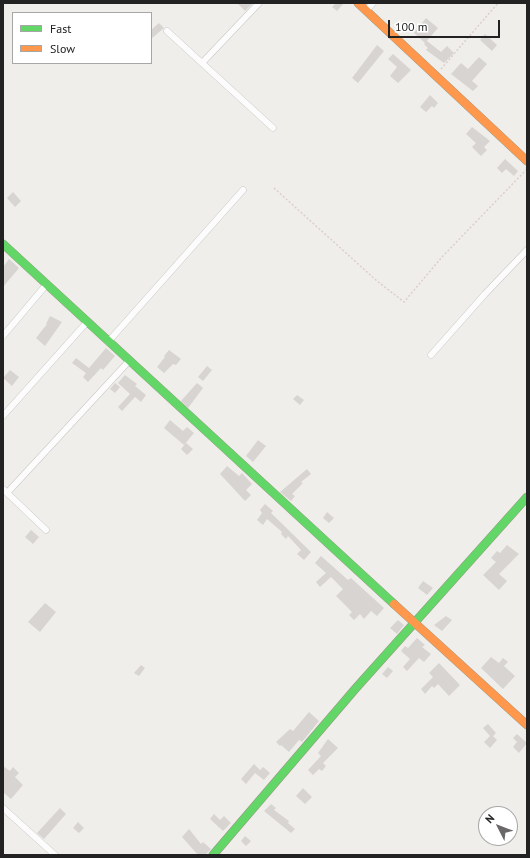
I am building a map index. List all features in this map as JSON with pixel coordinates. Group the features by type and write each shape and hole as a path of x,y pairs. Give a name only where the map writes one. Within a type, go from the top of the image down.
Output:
{"street":[{"path":"202,63 259,3"},
{"path":"358,3 527,161"},
{"path":"366,11 373,3"},
{"path":"166,31 273,128"},
{"path":"108,342 243,190"},
{"path":"3,244 415,624 527,725"},
{"path":"431,355 485,294 527,250"},
{"path":"3,336 46,284"},
{"path":"3,416 87,322"},
{"path":"46,530 5,491 129,361"},
{"path":"213,855 356,688 415,624 527,497"},
{"path":"3,808 55,855"}],"path":[{"path":"435,75 498,3"},
{"path":"274,188 377,281 404,302 447,251 527,168"}],"building":[{"path":"237,3 253,3 245,11"},
{"path":"336,3 344,3 337,11 332,7"},
{"path":"426,18 438,28 425,43 414,33"},
{"path":"159,23 164,28 152,38 152,29"},
{"path":"485,34 497,45 492,51 480,40"},
{"path":"427,41 441,52 447,46 454,53 444,63 426,50 428,48 424,44"},
{"path":"377,45 384,51 358,83 352,78"},
{"path":"393,54 411,70 398,83 390,76 397,67 388,59"},
{"path":"479,57 487,64 472,81 478,86 473,91 451,74 461,63 468,69"},
{"path":"430,95 438,103 434,108 432,106 426,112 420,107"},
{"path":"472,127 490,141 484,147 487,150 481,156 472,147 476,143 466,134"},
{"path":"505,159 518,171 514,176 506,169 502,173 497,168"},
{"path":"13,192 21,201 15,207 7,198"},
{"path":"9,259 19,268 3,287 3,267"},
{"path":"50,316 62,322 45,346 36,338 47,324"},
{"path":"106,348 115,356 103,370 101,368 88,382 83,377 86,373 72,363 76,358 89,368"},
{"path":"169,350 181,359 176,365 173,364 164,373 157,367"},
{"path":"207,366 212,370 203,381 198,377"},
{"path":"10,370 19,377 12,386 3,378"},
{"path":"125,375 137,384 135,386 146,395 141,402 135,397 122,411 118,407 130,394 118,383"},
{"path":"115,383 120,387 115,393 110,389"},
{"path":"197,383 203,388 188,408 181,401"},
{"path":"297,395 304,400 300,405 293,399"},
{"path":"170,420 183,431 187,427 194,433 184,445 164,428"},
{"path":"258,440 266,446 253,462 246,456"},
{"path":"186,443 193,449 187,455 181,449"},
{"path":"227,466 239,476 242,473 252,484 246,490 251,495 245,501 220,474"},
{"path":"307,469 311,474 301,482 303,483 292,494 295,496 291,501 280,492"},
{"path":"265,504 273,511 271,513 311,552 304,560 297,554 301,550 288,536 286,539 281,534 282,532 267,519 263,525 257,520 262,513 260,510"},
{"path":"327,512 334,518 329,523 323,518"},
{"path":"31,530 39,537 33,544 25,537"},
{"path":"507,545 519,554 499,574 507,581 499,590 483,575 496,562 491,558 497,551 500,553"},
{"path":"321,556 348,580 351,578 384,608 377,616 371,611 364,619 360,614 354,620 349,615 352,612 336,596 343,589 331,577 320,587 316,582 326,573 315,563"},
{"path":"423,581 433,588 427,595 418,588"},
{"path":"45,603 56,612 40,632 28,622"},
{"path":"446,616 452,620 442,631 434,625"},
{"path":"398,620 404,625 397,634 390,628"},
{"path":"417,638 425,645 422,647 431,654 424,662 419,658 407,671 403,667 410,659 401,651 405,646 408,648"},
{"path":"491,657 499,663 503,658 508,662 504,666 515,676 503,689 481,668"},
{"path":"439,663 460,685 449,696 438,684 434,688 432,686 425,694 421,689 433,677 429,673"},
{"path":"141,665 145,668 139,676 134,673"},
{"path":"388,667 393,671 387,678 382,674"},
{"path":"309,712 319,721 302,742 299,740 289,752 276,742 290,729 293,731"},
{"path":"488,724 496,733 493,736 497,740 490,748 484,742 490,736 483,728"},
{"path":"517,734 527,743 519,753 513,747 517,742 513,738"},
{"path":"328,739 338,748 323,763 326,766 322,771 319,769 313,775 308,770 321,756 318,753"},
{"path":"254,764 260,770 263,767 270,773 264,780 255,773 246,784 241,779"},
{"path":"3,766 10,771 13,767 19,773 15,777 23,785 11,799 3,792"},
{"path":"303,788 312,797 305,804 296,796"},
{"path":"271,804 276,808 274,810 289,821 288,823 295,829 291,833 264,811"},
{"path":"60,808 66,814 44,839 37,833"},
{"path":"214,814 220,820 224,816 231,823 223,831 210,819"},
{"path":"78,822 84,828 79,833 73,828"},
{"path":"189,829 201,844 203,842 211,849 205,855 198,855 182,837"},
{"path":"245,836 251,841 246,846 241,841"}],"traffic: fast":[{"path":"3,244 394,604"},
{"path":"213,855 356,688 527,497"}],"traffic: slow":[{"path":"358,3 527,161"},
{"path":"394,604 527,725"}]}
